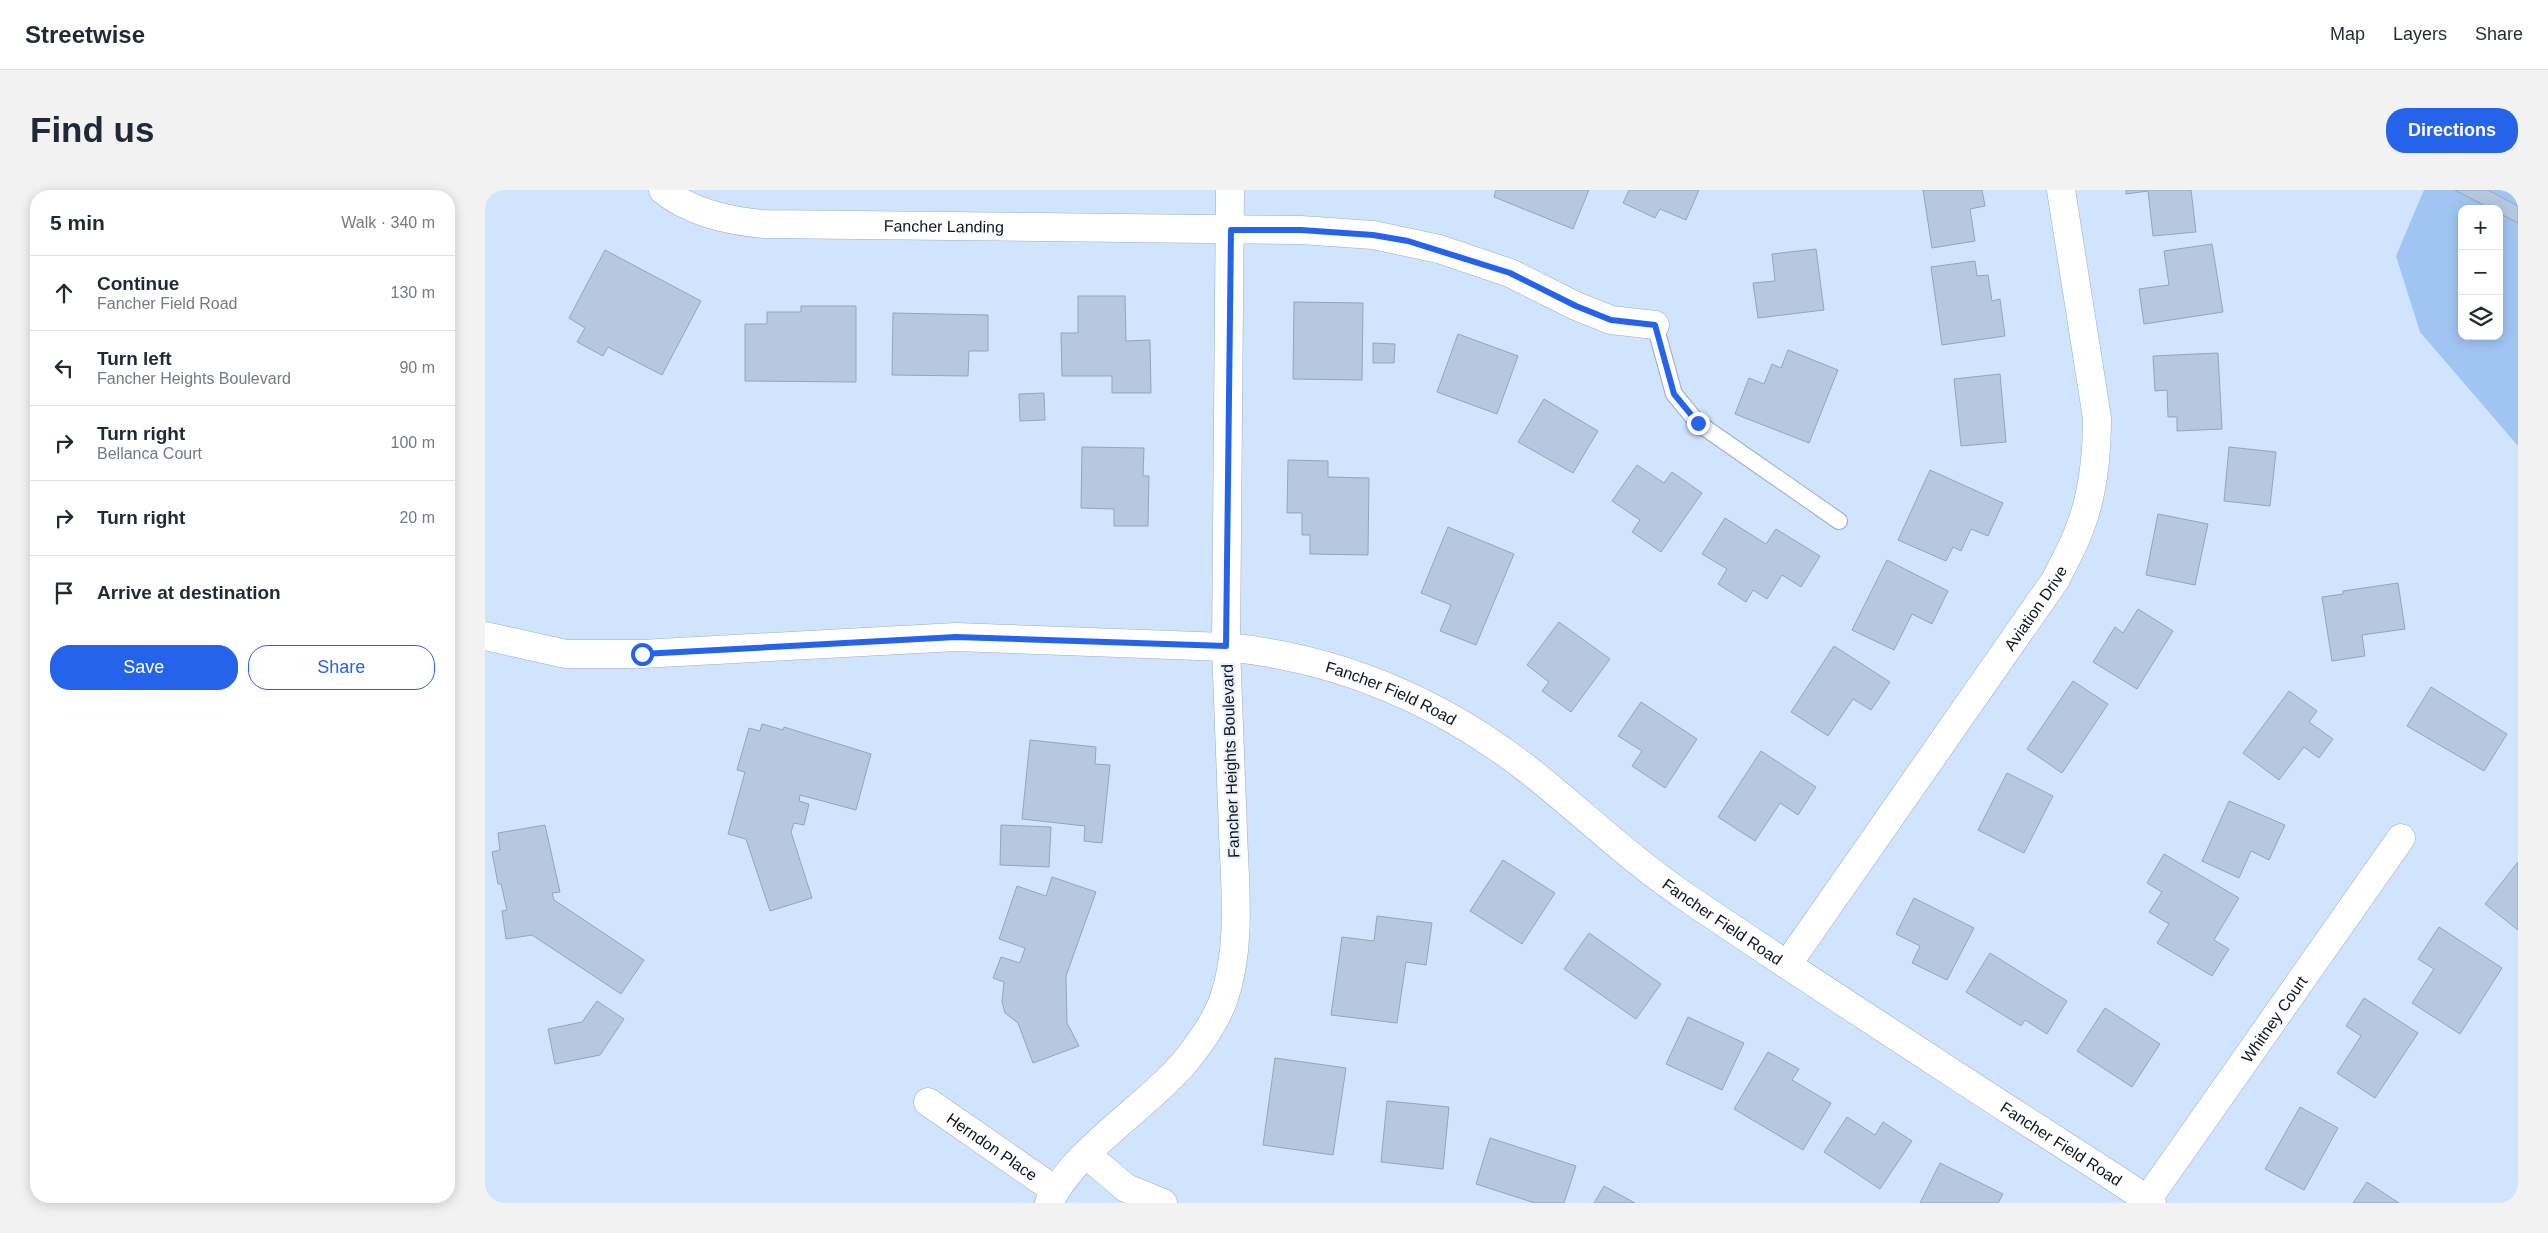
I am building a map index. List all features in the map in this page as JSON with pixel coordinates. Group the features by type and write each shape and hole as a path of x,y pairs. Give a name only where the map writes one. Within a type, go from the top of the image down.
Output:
{"street":[{"name":"Fancher Landing","path":"663,190 709,215 742,222 1310,231 1373,235 1408,241 1510,273 1576,306 1611,320 1655,325"},
{"name":"Fancher Heights Boulevard","path":"1052,1197 1087,1155 1183,1064 1212,1026 1223,1000 1231,970 1234,937 1226,646 1230,190"},
{"name":"Aviation Drive","path":"1787,964 2056,579 2078,534 2089,502 2097,452 2097,418 2061,190"},
{"name":"Fancher Field Road","path":"485,636 566,654 642,654 956,637 1226,646 1315,662 1373,680 1429,705 1502,751 1667,883 2149,1202"},
{"name":"Whitney Court","path":"2149,1202 2401,838"},
{"name":"Herndon Place","path":"928,1102 1052,1197"},
{"path":"1087,1155 1126,1188 1163,1203"}],"lane":[{"path":"1655,325 1674,394 1698,423 1839,521"}],"shaded area":[{"path":"2424,190 2518,190 2518,446 2420,332 2396,256"}],"building":[{"path":"1496,190 1589,190 1573,229 1494,197"},
{"path":"1629,190 1699,190 1686,220 1660,209 1655,218 1623,203"},
{"path":"1923,190 1982,190 1985,206 1970,209 1975,241 1932,248"},
{"path":"2126,190 2191,190 2196,232 2153,236 2148,191 2126,194"},
{"path":"2455,190 2488,190 2518,206 2518,223 2503,215 2503,205 2483,205"},
{"path":"2212,244 2223,312 2144,324 2139,289 2169,285 2164,251"},
{"path":"1816,249 1824,310 1758,318 1753,283 1775,281 1772,254"},
{"path":"605,250 701,301 662,375 608,347 603,356 577,342 585,328 569,318"},
{"path":"1975,261 1977,276 1988,275 1992,301 2000,299 2005,336 1942,345 1931,267"},
{"path":"1078,296 1125,296 1126,341 1150,340 1151,393 1112,393 1112,376 1062,376 1061,333 1078,333"},
{"path":"1294,302 1363,303 1362,380 1293,379"},
{"path":"801,306 856,306 856,382 745,381 745,324 767,324 767,312 801,312"},
{"path":"893,313 988,315 988,351 969,351 968,376 892,375"},
{"path":"1458,334 1518,356 1497,414 1437,392"},
{"path":"1373,343 1395,344 1394,363 1373,363"},
{"path":"1788,350 1838,370 1809,443 1735,414 1749,378 1764,384 1772,364 1781,368"},
{"path":"2218,353 2222,429 2177,431 2177,417 2168,417 2167,390 2155,391 2153,356"},
{"path":"2000,374 2006,442 1961,446 1954,379"},
{"path":"1044,393 1045,420 1020,421 1019,394"},
{"path":"1544,399 1598,431 1573,473 1518,442"},
{"path":"1082,447 1144,448 1143,476 1149,476 1148,526 1114,526 1114,509 1081,508"},
{"path":"2229,447 2276,452 2270,506 2224,501"},
{"path":"1288,460 1328,461 1328,477 1369,478 1368,555 1310,554 1310,535 1302,535 1302,513 1287,513"},
{"path":"1637,465 1664,483 1672,472 1702,493 1661,552 1632,532 1640,520 1612,501"},
{"path":"1930,470 2003,503 1988,536 1971,529 1961,551 1953,547 1946,561 1898,540"},
{"path":"2158,514 2208,524 2195,585 2146,575"},
{"path":"1725,518 1766,544 1776,529 1820,556 1801,587 1782,575 1767,599 1753,590 1746,602 1718,584 1727,569 1702,554"},
{"path":"1448,527 1514,554 1476,645 1440,631 1451,605 1421,593"},
{"path":"1887,560 1948,591 1932,624 1912,614 1894,650 1852,630"},
{"path":"2398,583 2405,629 2362,635 2365,656 2332,661 2322,597 2343,594 2343,591"},
{"path":"2138,609 2173,631 2137,689 2093,662 2115,627 2123,633"},
{"path":"1559,622 1610,659 1571,712 1542,691 1549,682 1527,665"},
{"path":"1834,646 1890,682 1871,710 1853,699 1828,736 1791,712"},
{"path":"2073,681 2108,704 2062,773 2027,749"},
{"path":"2431,687 2507,734 2484,771 2407,726"},
{"path":"2289,691 2317,711 2309,722 2333,739 2319,758 2304,747 2279,780 2243,753"},
{"path":"1641,702 1697,739 1665,788 1632,766 1642,751 1618,736"},
{"path":"762,724 783,730 784,727 871,754 856,810 800,795 799,801 809,804 804,825 794,823 791,832 812,898 770,911 746,839 728,834 745,772 737,770 749,728 760,731"},
{"path":"1030,740 1096,747 1095,764 1110,765 1102,843 1084,841 1085,826 1022,819"},
{"path":"1761,751 1816,787 1798,815 1780,803 1755,841 1718,817"},
{"path":"2007,773 2053,796 2024,853 1978,830"},
{"path":"2229,801 2285,825 2269,860 2251,851 2239,878 2202,861"},
{"path":"545,825 560,892 552,893 554,900 644,960 621,994 532,935 506,939 502,911 507,910 501,884 498,884 492,852 500,850 498,833"},
{"path":"1001,825 1051,827 1049,867 1000,865"},
{"path":"2164,854 2239,898 2214,940 2229,949 2212,976 2157,943 2169,924 2149,912 2162,892 2147,883"},
{"path":"1503,860 1555,893 1522,944 1470,911"},
{"path":"2518,862 2518,930 2485,904"},
{"path":"1052,877 1096,892 1066,976 1067,1023 1079,1046 1033,1063 1018,1023 1005,1013 1002,1002 1004,982 993,978 1001,957 1020,963 1025,948 999,939 1017,886 1046,896"},
{"path":"1914,898 1974,928 1947,980 1912,963 1920,946 1896,934"},
{"path":"1377,916 1432,923 1426,965 1406,962 1397,1023 1331,1015 1342,937 1374,941"},
{"path":"2439,927 2502,968 2460,1034 2412,1003 2434,969 2418,959"},
{"path":"1589,933 1661,984 1636,1019 1564,969"},
{"path":"1990,953 2067,1001 2047,1034 2025,1020 2021,1026 1966,992"},
{"path":"2364,998 2418,1033 2375,1098 2337,1073 2361,1036 2346,1026"},
{"path":"597,1001 624,1019 600,1055 555,1064 548,1029 582,1022"},
{"path":"2105,1008 2160,1044 2132,1087 2077,1051"},
{"path":"1688,1017 1744,1043 1722,1090 1666,1064"},
{"path":"1768,1052 1799,1069 1792,1080 1831,1103 1803,1150 1734,1109"},
{"path":"1275,1058 1346,1068 1333,1155 1263,1145"},
{"path":"1387,1101 1449,1107 1443,1169 1381,1162"},
{"path":"2300,1107 2338,1128 2304,1190 2265,1169"},
{"path":"1847,1117 1875,1135 1883,1122 1912,1141 1880,1189 1824,1152"},
{"path":"1490,1138 1576,1166 1564,1203 1535,1203 1476,1184"},
{"path":"1940,1163 2003,1194 1998,1203 1920,1203"},
{"path":"2367,1182 2399,1203 2353,1203"},
{"path":"1604,1186 1635,1203 1594,1203"}],"route":[{"path":"642,654 956,637 1226,646 1231,230 1301,230 1373,235 1408,241 1439,249 1510,273 1576,306 1611,320 1655,325 1674,394 1698,423"}]}
